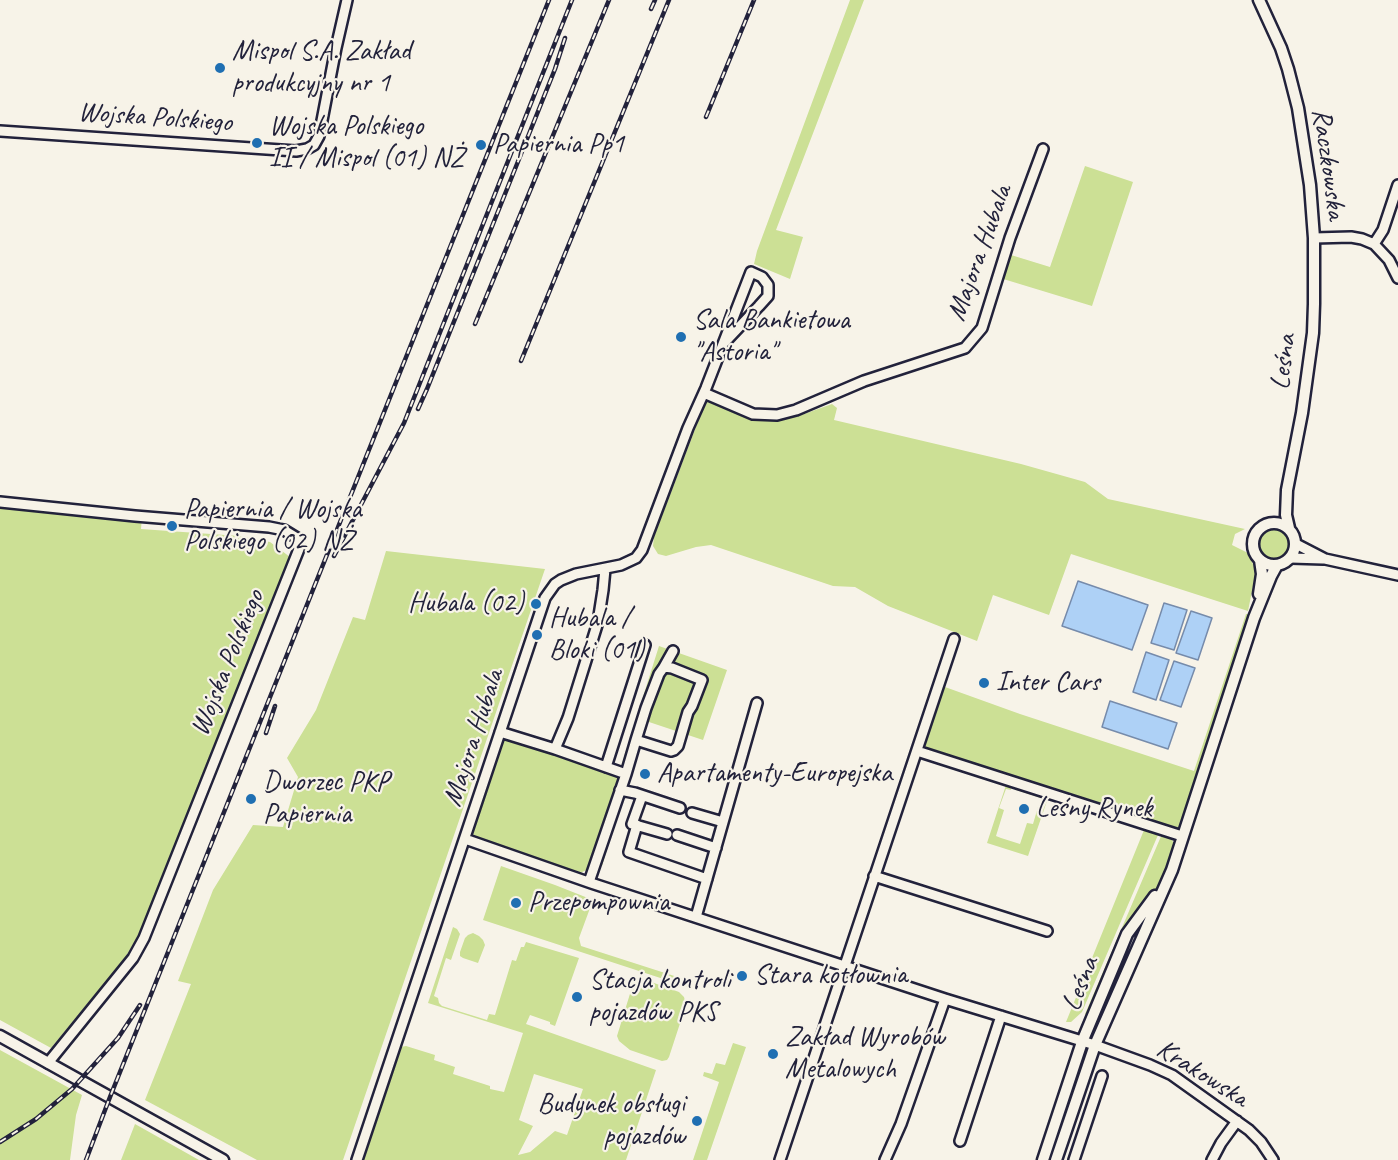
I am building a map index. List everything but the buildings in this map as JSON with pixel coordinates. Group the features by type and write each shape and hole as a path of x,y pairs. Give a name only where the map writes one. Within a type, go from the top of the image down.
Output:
{"main road":[{"name":"Raczkowska","path":"1258,0 1281,48 1298,108 1310,185 1314,238"},
{"name":"Leśna","path":"1289,528 1286,515 1287,490 1310,362 1314,304 1314,238"},
{"name":"Leśna","path":"1272,523 1287,490"},
{"path":"1272,523 1289,528 1296,544 1291,558 1277,565 1260,560 1253,547 1254,537 1259,529 1272,523"},
{"name":"Leśna","path":"1254,618 1262,574 1260,560"},
{"name":"Leśna","path":"1056,1160 1095,1045 1172,870 1254,618 1277,565"},
{"name":"Leśna","path":"1043,1160 1082,1042 1127,934 1158,892 1182,836"},
{"path":"0,1036 223,1160"}],"street":[{"name":"Wojska Polskiego","path":"0,131 278,150 307,149 314,145 319,136 347,0"},
{"name":"Majora Hubala","path":"704,393 753,414 777,415 796,410 864,381 965,348 982,328 1010,238 1043,149"},
{"path":"1374,244 1383,230 1398,185"},
{"name":"Raczkowska","path":"1314,238 1351,237 1374,244 1389,260 1398,278"},
{"name":"Majora Hubala","path":"357,1160 541,607 555,584 576,574 629,562 636,558 642,550 751,272 762,277 768,285 768,296 725,342"},
{"name":"Wojska Polskiego","path":"0,502 269,527 284,530 297,538 299,549 144,938 133,958 48,1063"},
{"path":"1296,544 1325,559"},
{"path":"1291,558 1325,559 1398,575"},
{"path":"555,749 568,718 598,622 605,569"},
{"path":"780,1160 954,639"},
{"path":"606,767 645,645"},
{"path":"589,882 659,674 673,651"},
{"path":"636,740 670,751 678,746 688,712 702,680 664,667"},
{"path":"696,917 757,704"},
{"path":"500,732 626,774"},
{"path":"917,751 1182,836"},
{"path":"620,790 680,808"},
{"path":"642,796 632,824 716,848"},
{"path":"692,813 723,822"},
{"path":"637,825 629,852 707,879"},
{"name":"Krakowska","path":"465,839 945,999 1095,1045 1167,1072 1249,1130 1261,1142 1273,1160"},
{"path":"874,876 1047,931"},
{"path":"885,1160 903,1117 945,999"},
{"path":"960,1141 1001,1016"},
{"path":"1074,1160 1102,1076"},
{"path":"1212,1160 1237,1121"}],"green space":[{"path":"850,0 864,0 776,230 803,237 790,279 754,264"},
{"path":"1085,166 1133,182 1092,306 1000,278 1011,255 1050,267"},
{"path":"709,401 754,418 778,420 832,404 837,408 834,420 1021,464 1085,482 1108,499 1245,529 1235,534 1232,545 1248,553 1256,571 1248,611 1071,554 1049,615 993,595 977,641 888,606 855,587 833,586 711,545 666,556 658,554 653,546 654,537 705,403"},
{"path":"0,505 142,517 141,529 239,536 270,542 290,557 143,927 125,958 51,1048 0,1020"},
{"path":"1274,527 1286,532 1291,544 1286,556 1274,561 1262,556 1257,544 1262,532"},
{"path":"386,551 545,569 343,1160 257,1160 145,1100 191,984 178,981 213,890 253,825 283,827 298,777 287,758 316,710 353,617 365,620"},
{"path":"1246,614 1252,614 1182,824 1177,829 927,751 923,745 942,687 945,687 1194,771"},
{"path":"659,646 727,670 703,740 646,721 602,866 592,862 589,869 580,873 473,838 474,826 500,743 505,739 508,738 618,776"},
{"path":"1006,785 1010,786 1011,790 1006,789 999,808 1004,810 996,836 1020,844 1027,823 1033,824 1038,807 1043,809 1047,800 1016,790 1016,788 1048,798 1028,856 987,843"},
{"path":"1144,830 1158,835 1082,1012 1071,1022 1066,1022"},
{"path":"1162,834 1172,839 1174,846 1161,880 1155,892 1125,932 1107,966 1086,1015 1085,1014"},
{"path":"501,866 593,900 579,938 581,946 693,982 691,988 483,920"},
{"path":"453,927 460,934 451,960 446,958 434,996 438,998 442,1006 487,1020 489,1014 495,1015 512,960 516,961 521,947 524,947 526,942 579,958 555,1026 530,1015 526,1024 656,1070 626,1160 361,1160 401,1047 406,1046 435,1055 434,1060 455,1067 453,1074 490,1086 490,1089 504,1092 523,1033 428,1003","holes":["534,1074 583,1089 567,1135 555,1131 530,1152 518,1155 533,1126 519,1120"]},
{"path":"473,933 483,940 485,945 478,963 460,956 465,938"},
{"path":"643,979 679,992 684,997 686,1005 667,1060 662,1061 630,1050 619,1041 617,1036 633,984"},
{"path":"733,1043 746,1047 707,1160 693,1160 719,1082 703,1076 704,1072 712,1074 716,1063 725,1065"},
{"path":"0,1050 82,1095 76,1115 70,1160 0,1160"},
{"path":"135,1124 199,1160 121,1160"}],"water":[{"path":"1078,581 1148,605 1132,650 1062,626"},
{"path":"1164,603 1187,610 1174,650 1151,643"},
{"path":"1191,611 1212,618 1198,660 1176,653"},
{"path":"1146,652 1169,660 1156,700 1133,692"},
{"path":"1174,661 1195,668 1181,707 1160,700"},
{"path":"1110,701 1177,723 1168,749 1102,727"}],"railway":[{"path":"86,1160 549,0"},
{"path":"334,556 404,423 572,0"},
{"path":"475,324 609,0"},
{"path":"651,9 655,0"},
{"path":"521,361 669,0"},
{"path":"706,117 754,0"},
{"path":"418,409 555,69 565,38"},
{"path":"266,733 275,706"},
{"path":"0,1142 36,1119 72,1089 118,1038 140,1005"}],"place":[{"name":"Mispol S.A. Zakład produkcyjny nr 1","path":"220,68"},
{"name":"Wojska Polskiego II / Mispol (01) NŻ","path":"257,143"},
{"name":"Papiernia Pp1","path":"481,145"},
{"name":"Sala Bankietowa \"Astoria\"","path":"681,337"},
{"name":"Papiernia / Wojska Polskiego (02) NŻ","path":"172,526"},
{"name":"Hubala (02)","path":"536,604"},
{"name":"Hubala / Bloki (01)","path":"537,635"},
{"name":"Inter Cars","path":"984,683"},
{"name":"Apartamenty-Europejska","path":"645,774"},
{"name":"Dworzec PKP Papiernia","path":"251,799"},
{"name":"Leśny Rynek","path":"1024,809"},
{"name":"Przepompownia","path":"516,903"},
{"name":"Stara kotłownia","path":"742,976"},
{"name":"Stacja kontroli pojazdów PKS","path":"577,997"},
{"name":"Zakład Wyrobów Metalowych","path":"773,1054"},
{"name":"Budynek obsługi pojazdów","path":"697,1121"}]}
